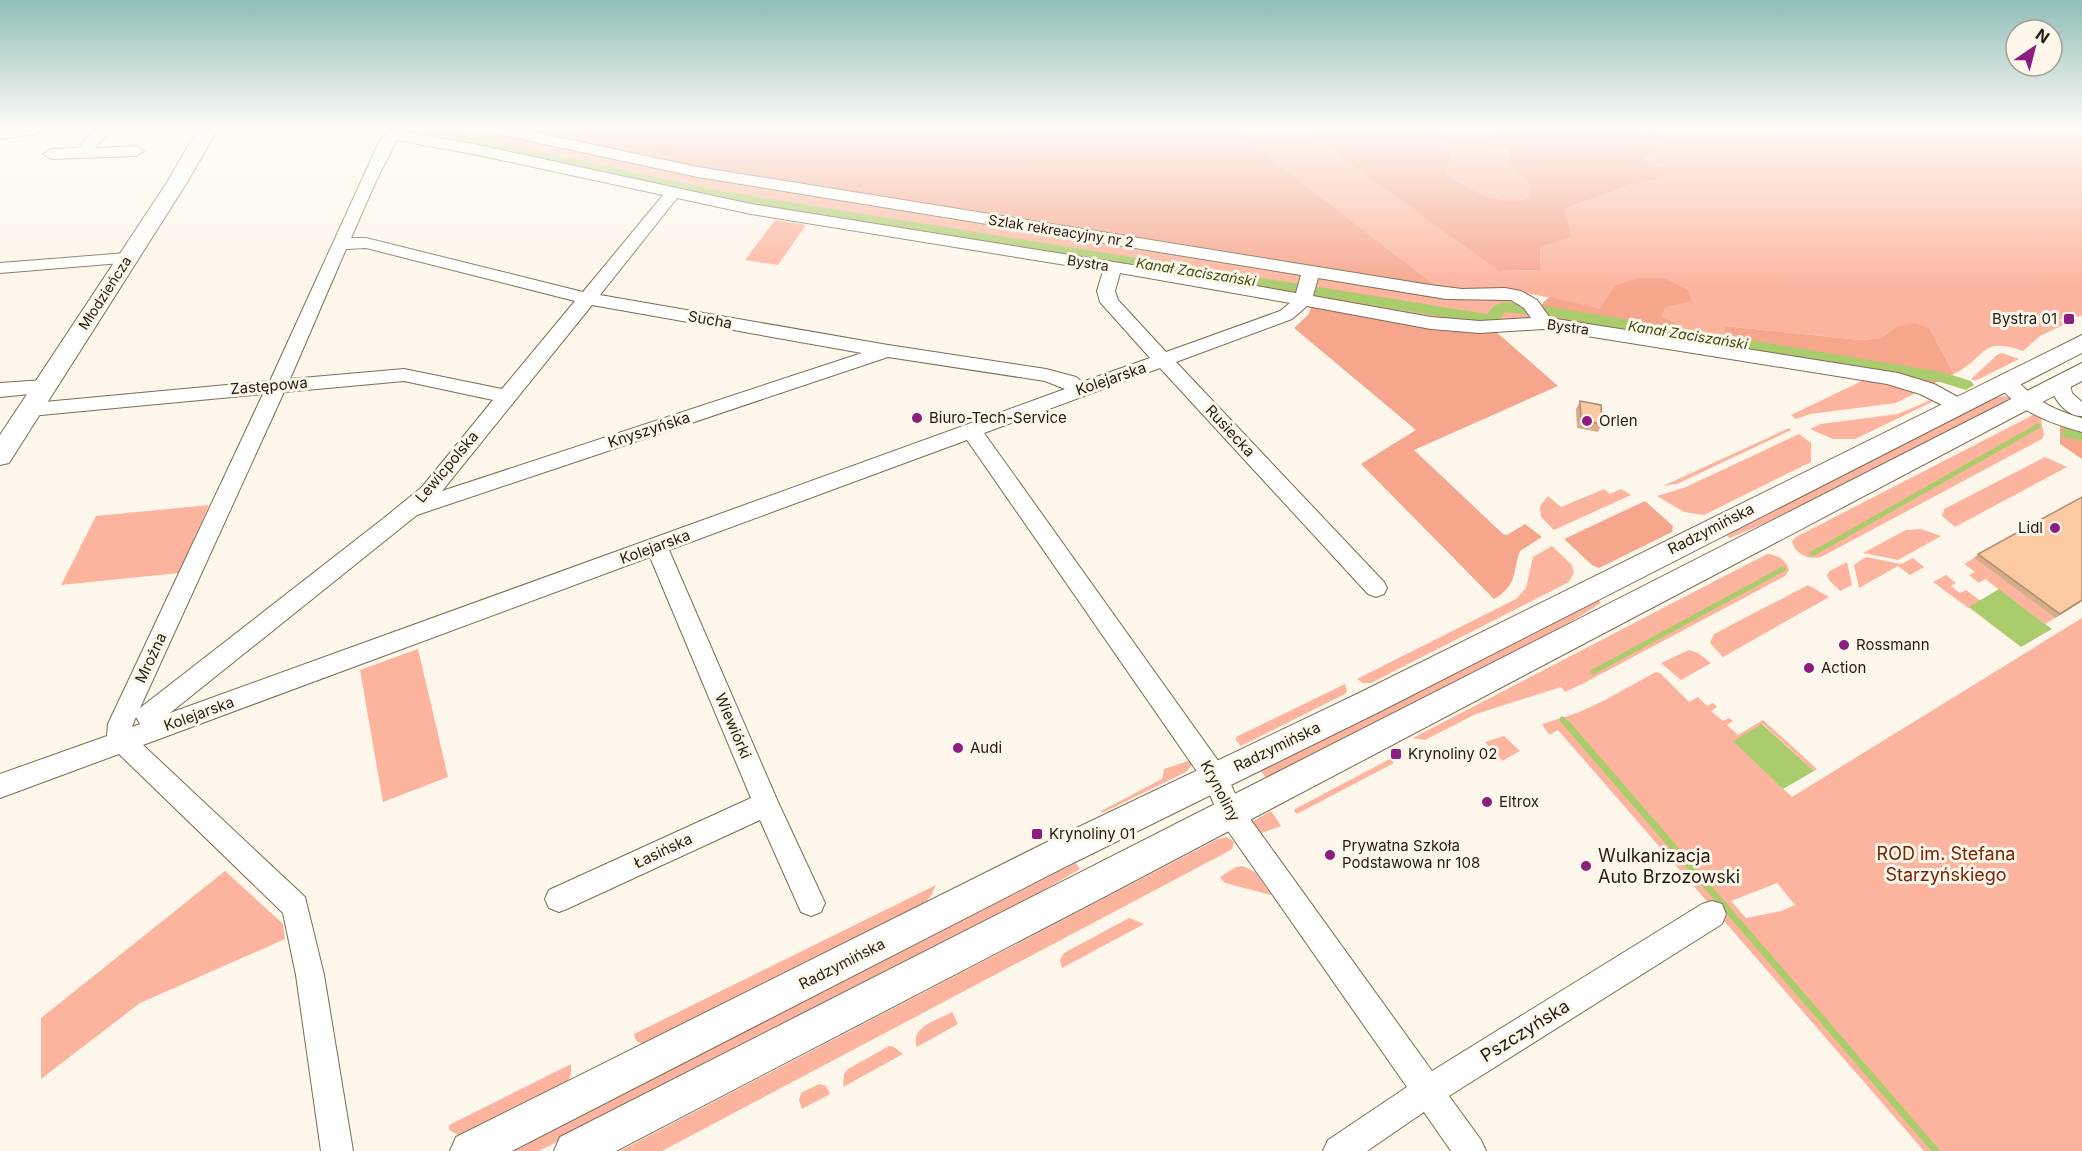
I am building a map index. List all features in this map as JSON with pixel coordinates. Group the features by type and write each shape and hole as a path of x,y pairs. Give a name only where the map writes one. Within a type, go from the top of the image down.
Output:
{"main road":[{"name":"Młodzieńcza","path":"0,456 177,183"},
{"name":"Radzymińska","path":"574,1151 1230,813 2024,392 2082,343"},
{"name":"Radzymińska","path":"470,1151 1053,856 1370,702 1958,406 2024,392 2072,376"}],"street":[{"name":"Mroźna","path":"123,741 119,734 120,724 368,183"},
{"name":"Bystra","path":"622,183 672,194 720,191 788,216 1113,267 1308,287 1431,323 1480,327 1539,314 1910,381 1930,388 1958,406"},
{"name":"Szlak rekreacyjny nr 2","path":"690,183 720,191 1308,287 1510,294 1526,299 1539,314"},
{"name":"Lewicpolska","path":"148,716 429,492 672,194"},
{"name":"Sucha","path":"340,244 366,243 586,298 888,351 1046,375 1069,382 1079,390"},
{"path":"0,268 127,258"},
{"name":"Rusiecka","path":"1113,267 1106,291 1108,302 1376,588"},
{"name":"Kolejarska","path":"0,786 1286,315 1308,287"},
{"name":"Knyszyńska","path":"410,509 888,351"},
{"name":"Zastępowa","path":"30,409 404,375 506,396"},
{"path":"2072,376 2059,386 2061,394 2081,416"},
{"path":"0,390 44,387"},
{"path":"2024,392 2055,416 2081,416"},
{"name":"Krynoliny","path":"971,430 1215,777 1230,813 1470,1151"},
{"name":"Wiewiórki","path":"657,547 766,804 811,903"},
{"path":"123,741 295,906 310,975 337,1151"},
{"name":"Łasińska","path":"560,899 766,804"},
{"name":"Pszczyńska","path":"1339,1151 1428,1092 1712,914"}],"green space":[{"path":"640,183 658,183 713,195 710,198"},
{"path":"672,183 780,183 1435,289 1435,285 1303,183 1377,183 1500,271 1541,270 1540,247 1565,209 1641,183 2082,183 2082,315 2078,317 2073,314 2059,320 2065,324 2040,336 2023,351 2009,347 1991,347 1954,374 1930,329 1896,327 1881,338 1860,340 1725,326 1725,339 1697,334 1662,316 1664,307 1600,308 1517,291 1503,295 1530,308 1500,305 1493,316 1488,317 714,192"},
{"path":"1461,183 1528,183 1531,198 1496,199"},
{"path":"721,196 1302,290 1301,295 718,199"},
{"path":"775,220 806,225 778,265 745,260"},
{"path":"1312,292 1490,321 1497,319 1504,308 1531,311 1533,314 1530,319 1490,322 1450,320 1310,297"},
{"path":"2002,353 2019,359 1975,381 1971,379 1997,355"},
{"path":"1870,377 1923,389 1896,403 1810,414 1796,419 1791,415"},
{"path":"2004,396 2011,398 1777,518 1730,538 1725,534 1994,398"},
{"path":"1933,399 1932,402 1855,439 1833,439 1810,429 1821,424 1898,414"},
{"path":"2033,415 2044,416 2041,420 2044,435 2042,439 1821,557 1812,558 1796,550 1792,541 1796,537"},
{"path":"1789,428 1791,430 1677,484 1663,486"},
{"path":"1799,434 1811,443 1811,462 1704,515 1684,512 1657,496 1686,487"},
{"path":"2045,457 2067,467 1955,527 1942,516 1944,509"},
{"path":"1604,489 1610,494 1621,489 1631,495 1554,530 1541,517 1540,506 1548,496 1561,507"},
{"path":"209,505 179,573 61,585 96,516"},
{"path":"1921,529 1941,536 1898,560 1863,553 1906,530"},
{"path":"1552,546 1572,565 1574,573 1569,582 1371,683 1363,683 1357,679 1516,599 1526,588 1533,557"},
{"path":"1767,554 1778,557 1786,563 1789,570 1785,576 1584,683 1565,692 1561,687 1476,714 1425,740 1413,738"},
{"path":"1866,557 1901,564 1913,558 1924,567 1910,575 1898,566 1859,588 1854,565"},
{"path":"1974,558 2055,618 2045,624 1985,579 1979,583 1969,575 1975,572 1964,564"},
{"path":"1847,562 1852,585 1840,591 1827,575"},
{"path":"1946,575 1956,583 1951,586 1960,593 1966,590 1981,601 1969,608 2021,647 1933,582"},
{"path":"1808,585 1829,597 1723,657 1710,643 1714,634"},
{"path":"1597,599 1601,603 1559,629 1266,778 1260,770"},
{"name":"ROD im. Stefana Starzyńskiego","path":"2082,618 2082,1151 1924,1151 1558,730 1549,735 1542,724 1577,713 1656,672 1660,673 1689,702 1698,697 1707,706 1713,703 1717,707 1711,711 1723,721 1729,718 1733,721 1727,725 1738,735 1763,720 1817,769 1814,771 1763,724 1734,741 1792,797","holes":["1777,883 1795,905 1781,911 1746,918 1731,901"]},
{"path":"418,649 448,777 383,802 360,670"},
{"path":"1689,650 1698,653 1711,663 1681,680 1661,663"},
{"path":"1345,684 1347,691 1345,694 1241,746 1236,740 1236,737"},
{"path":"1504,736 1520,751 1502,761 1485,742"},
{"path":"1390,759 1394,763 1297,814 1294,811 1295,809"},
{"path":"1191,760 1191,766 1186,772 1102,813 1101,811 1162,779 1164,769"},
{"path":"1271,811 1281,826 1259,834 1252,822"},
{"path":"1227,837 1234,842 1232,849 1227,852 662,1151 620,1151 1218,839"},
{"path":"1076,863 1080,869 1013,908 539,1151 507,1151"},
{"path":"1243,866 1255,872 1271,895 1225,883 1220,877 1236,867"},
{"path":"225,871 283,924 285,939 140,1003 41,1079 41,1018"},
{"path":"936,885 931,896 923,905 643,1044 636,1041 634,1034"},
{"path":"1129,918 1144,924 1062,968 1060,960 1064,953"},
{"path":"952,1012 958,1024 917,1047 917,1034 921,1029"},
{"path":"889,1046 903,1054 843,1087 844,1074 848,1069"},
{"path":"571,1064 568,1081 458,1135 449,1130 449,1125"},
{"path":"819,1084 826,1086 830,1094 802,1109 799,1100 801,1093"}],"shaded area":[{"path":"779,183 1303,183 1435,285 1435,290"},
{"path":"1377,183 1461,183 1486,196 1519,200 1531,198 1528,183 1641,183 1565,209 1571,237 1540,247 1541,270 1499,271"},
{"path":"1638,278 1665,278 1688,290 1692,301 1665,307 1662,316 1697,334 1725,339 1725,326 1860,340 1881,338 1896,327 1915,323 1930,329 1954,374 1932,384 1552,318 1546,315 1540,306 1549,297 1600,308 1615,286"},
{"path":"1313,304 1494,330 1558,386 1414,450 1503,534 1507,535 1525,524 1542,537 1520,551 1511,583 1502,594 1494,599 1361,464 1416,430 1294,328 1308,315"},
{"path":"2063,424 2082,428 2082,459 2060,444 2060,426"},
{"path":"1645,501 1673,526 1672,532 1599,568 1592,565 1564,539"},
{"path":"1999,589 2052,629 2021,647 1969,607"},
{"path":"1762,724 1814,771 1783,789 1733,741"}],"building":[{"path":"1580,401 1601,405 1602,424 1581,420"},
{"name":"Lidl","path":"2082,497 2082,600 2060,614 1978,554"}],"waterway":[{"name":"Kanał Zaciszański","path":"663,183 714,194 1487,319 1494,318 1499,309 1503,307 1552,312 1942,377 1966,385"},
{"path":"1812,554 2038,426"},
{"name":"Kanał Zaciszański","path":"2069,433 2082,435"},
{"path":"1593,672 1783,569"},
{"path":"1562,719 1568,726"},
{"path":"1567,724 1936,1151"}],"place":[{"name":"Bystra 01","path":"2069,319"},
{"name":"Biuro-Tech-Service","path":"917,418"},
{"name":"Orlen","path":"1587,421"},
{"name":"Lidl","path":"2055,528"},
{"name":"Rossmann","path":"1844,645"},
{"name":"Action","path":"1809,668"},
{"name":"Audi","path":"958,748"},
{"name":"Krynoliny 02","path":"1396,754"},
{"name":"Eltrox","path":"1487,802"},
{"name":"Krynoliny 01","path":"1037,834"},
{"name":"Prywatna Szkoła Podstawowa nr 108","path":"1330,855"},
{"name":"Wulkanizacja Auto Brzozowski","path":"1586,866"}]}
